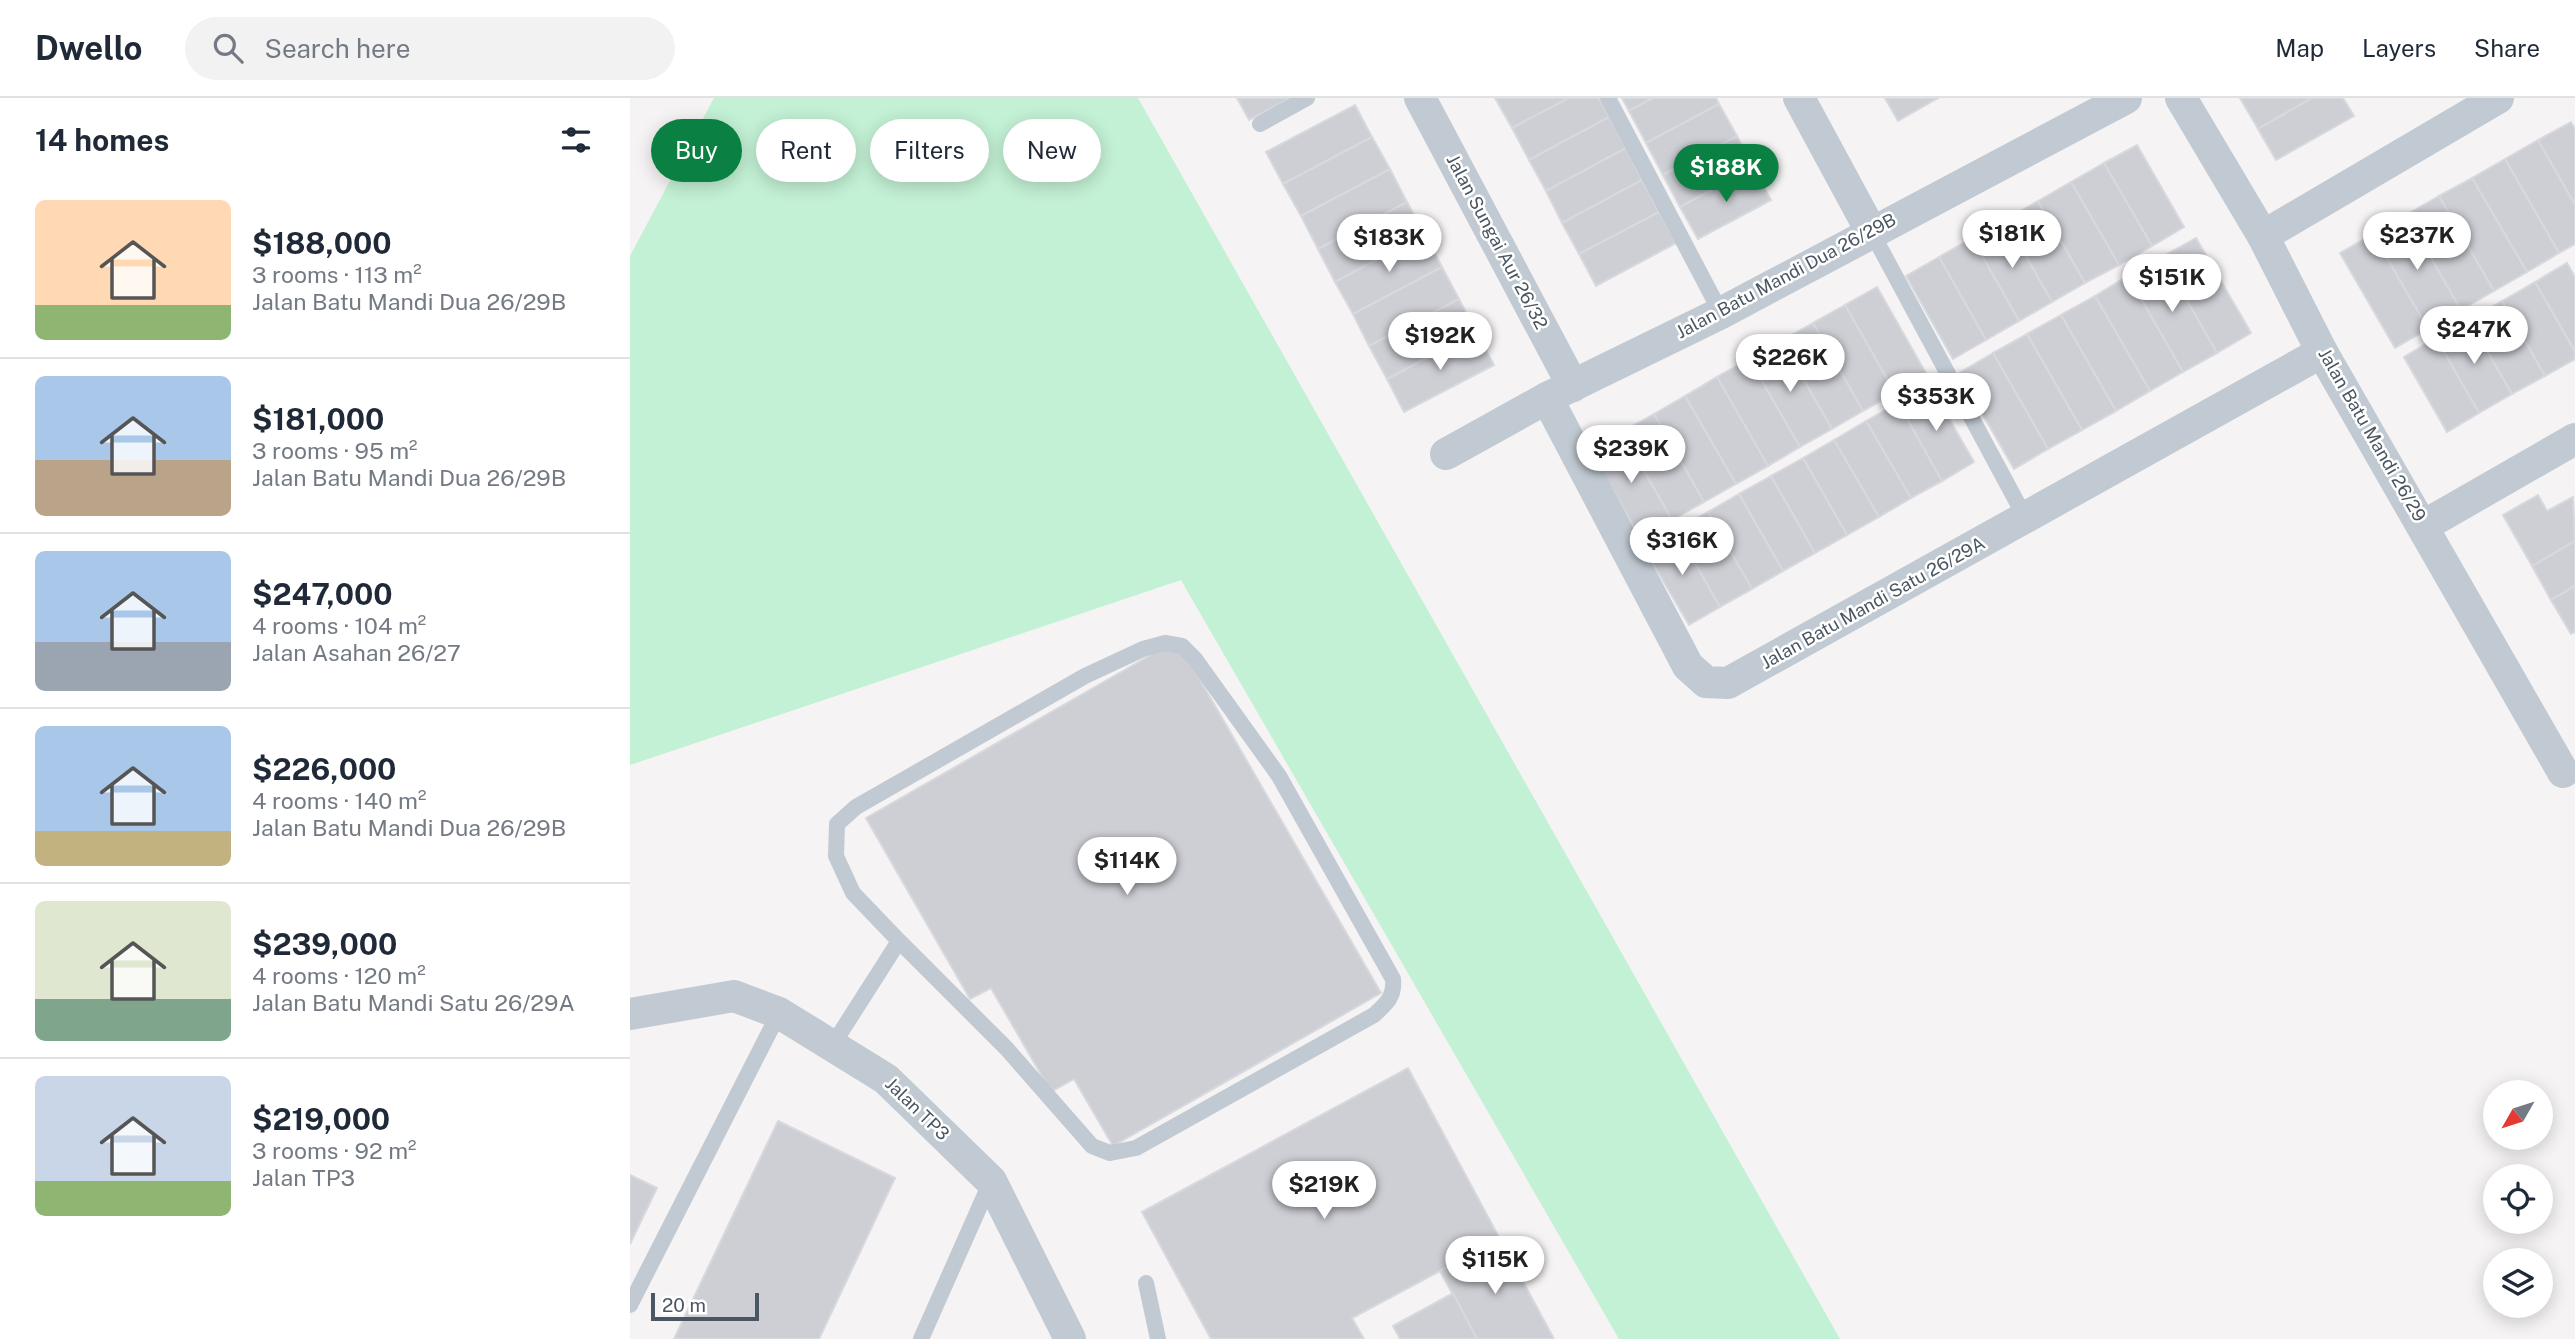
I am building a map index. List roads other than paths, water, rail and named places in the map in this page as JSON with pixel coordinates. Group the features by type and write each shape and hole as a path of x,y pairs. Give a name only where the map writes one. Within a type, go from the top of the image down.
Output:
{"street":[{"name":"Jalan Sungai Aur 26/32","path":"1420,98 1560,392"},
{"path":"1799,98 1871,231"},
{"name":"Jalan Batu Mandi Dua 26/29B","path":"1446,454 1560,392 1721,313 2126,98"},
{"name":"Jalan Batu Mandi 26/29","path":"2181,98 2263,236 2322,352 2425,526 2563,772"},
{"path":"2263,236 2498,98"},
{"name":"Jalan Batu Mandi Satu 26/29A","path":"1560,392 1688,666 1706,682 1728,683 2322,352"},
{"path":"2425,526 2575,439"},
{"name":"Jalan TP3","path":"630,1014 734,996 779,1013 886,1079 991,1181 1070,1339"}],"lane":[{"path":"1260,124 1307,98"},
{"path":"1608,98 1721,313"},
{"path":"1871,231 2026,519"},
{"path":"1166,643 1182,646 1195,659 1279,776 1393,979 1394,990 1389,1001 1374,1015 1136,1148 1110,1153 1093,1146 1007,1049 899,941 853,893 836,856 837,824 856,807 1085,676 1143,649 1166,643"},
{"path":"832,1046 899,941"},
{"path":"630,1305 779,1013"},
{"path":"921,1339 991,1181"},
{"path":"1146,1283 1158,1339"}]}
